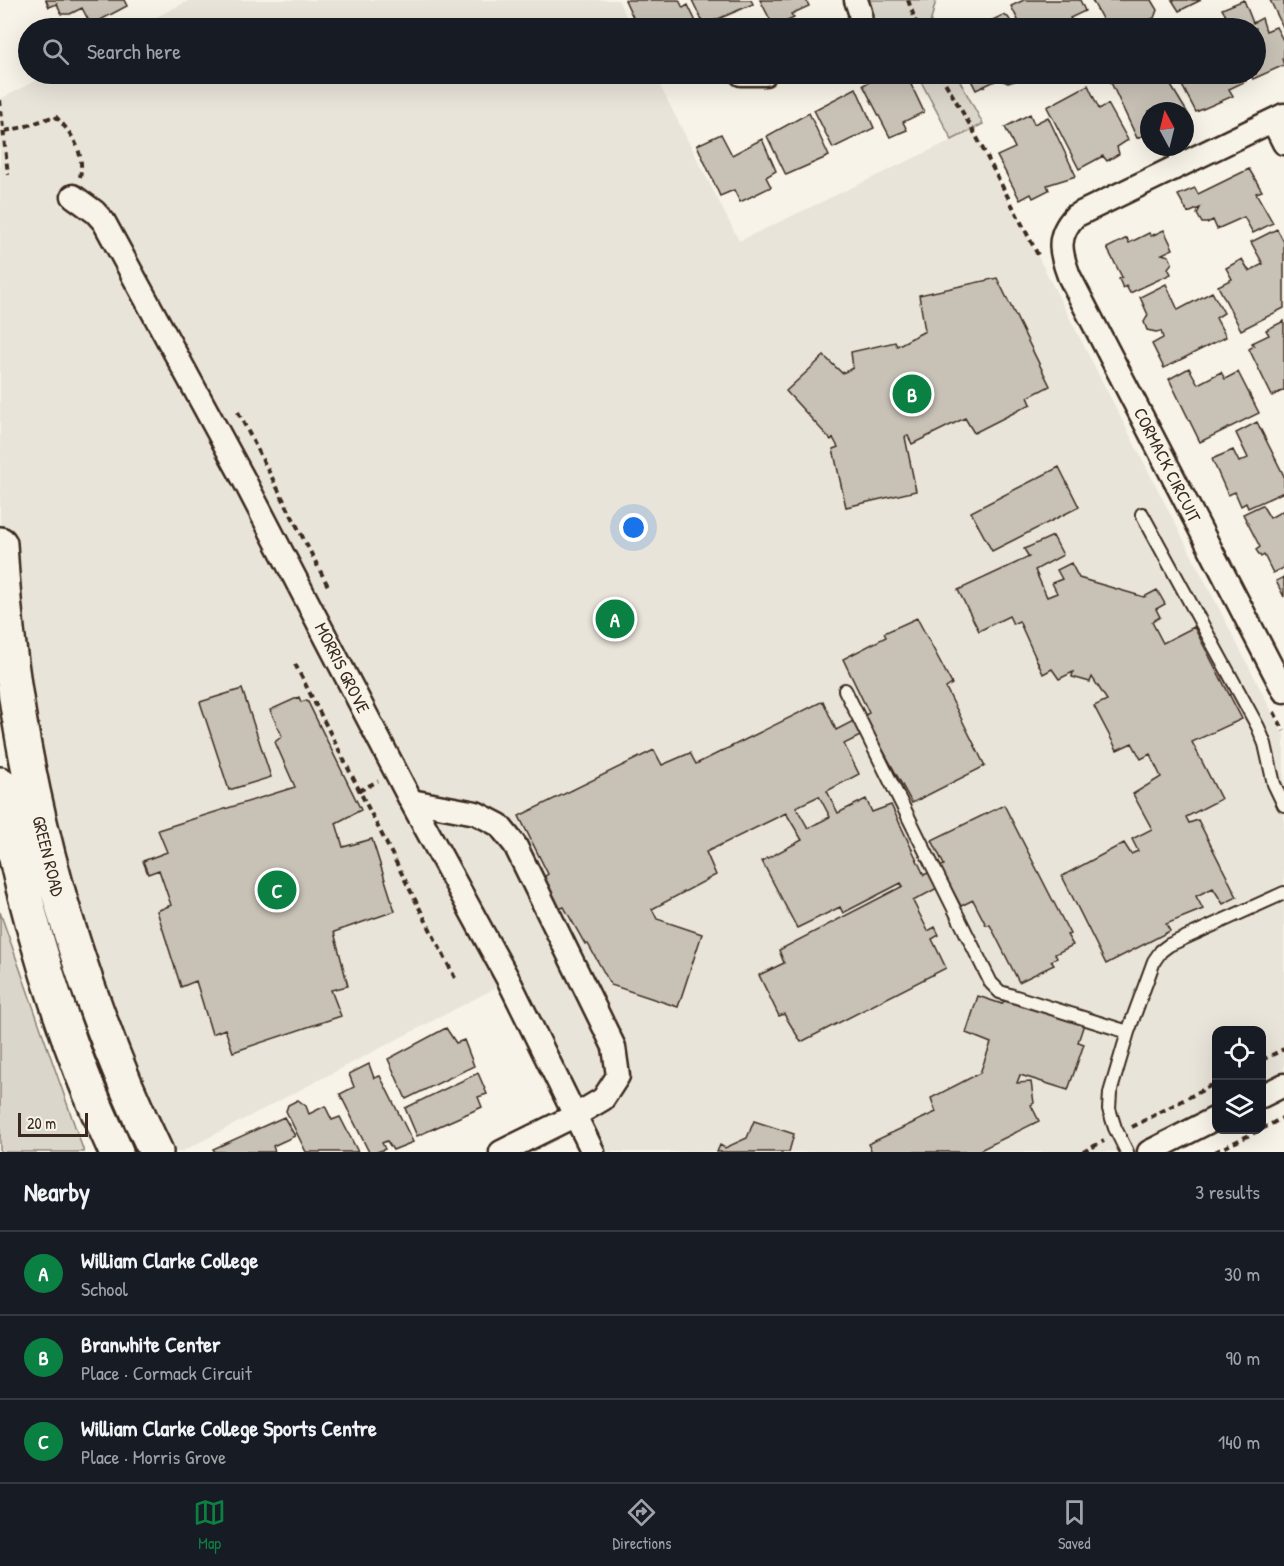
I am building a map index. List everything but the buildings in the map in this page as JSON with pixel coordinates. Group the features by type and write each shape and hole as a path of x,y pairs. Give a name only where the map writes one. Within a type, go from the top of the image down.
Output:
{"main road":[{"name":"GREEN ROAD","path":"0,544 10,665 39,824 61,905 87,985 116,1064 156,1152"},
{"name":"GREEN ROAD","path":"0,784 27,903 55,996 83,1076 116,1152"}],"street":[{"path":"855,0 860,18"},
{"path":"1278,118 1284,143"},
{"name":"CORMACK CIRCUIT","path":"1278,118 1076,216 1066,226 1062,235 1061,256 1069,276 1284,691"},
{"name":"MORRIS GROVE","path":"73,195 104,222 243,478 411,801 509,981 593,1152"},
{"path":"411,801 476,813 500,825 515,845 614,1047 618,1076 603,1099 501,1152"},
{"path":"1266,1094 1284,1085"},
{"path":"1149,1152 1212,1120"}],"lane":[{"path":"1142,514 1258,727 1274,784 1284,805"},
{"path":"845,690 991,983 1000,992 1128,1032"},
{"path":"1127,1152 1109,1109 1110,1093 1128,1032 1154,961 1169,945 1284,893"}],"path":[{"path":"908,0 914,18"},
{"path":"0,100 8,175"},
{"path":"5,131 55,116 70,132 80,153 81,174 73,195"},
{"path":"295,664 456,980"},
{"path":"1266,1058 1284,1049"},
{"path":"1083,1152 1212,1085"},
{"path":"1266,1126 1284,1117"},
{"path":"1215,1152 1251,1134"}],"shaded area":[{"path":"190,0 618,0 627,18 155,18"},
{"path":"856,0 936,0 932,18 872,18"},
{"path":"29,84 659,84 739,241 973,130 1284,735 1284,1085 1266,1094 1266,1026 1212,1026 1212,1120 1149,1152 593,1152 509,981 181,1152 156,1152 87,985 0,544 0,99"},
{"path":"922,84 961,84 983,124 952,140"},
{"path":"0,912 84,1152 0,1152"}],"place":[{"name":"Branwhite Center","path":"912,394"},
{"name":"William Clarke College","path":"615,619"},
{"name":"William Clarke College Sports Centre","path":"277,890"}]}
